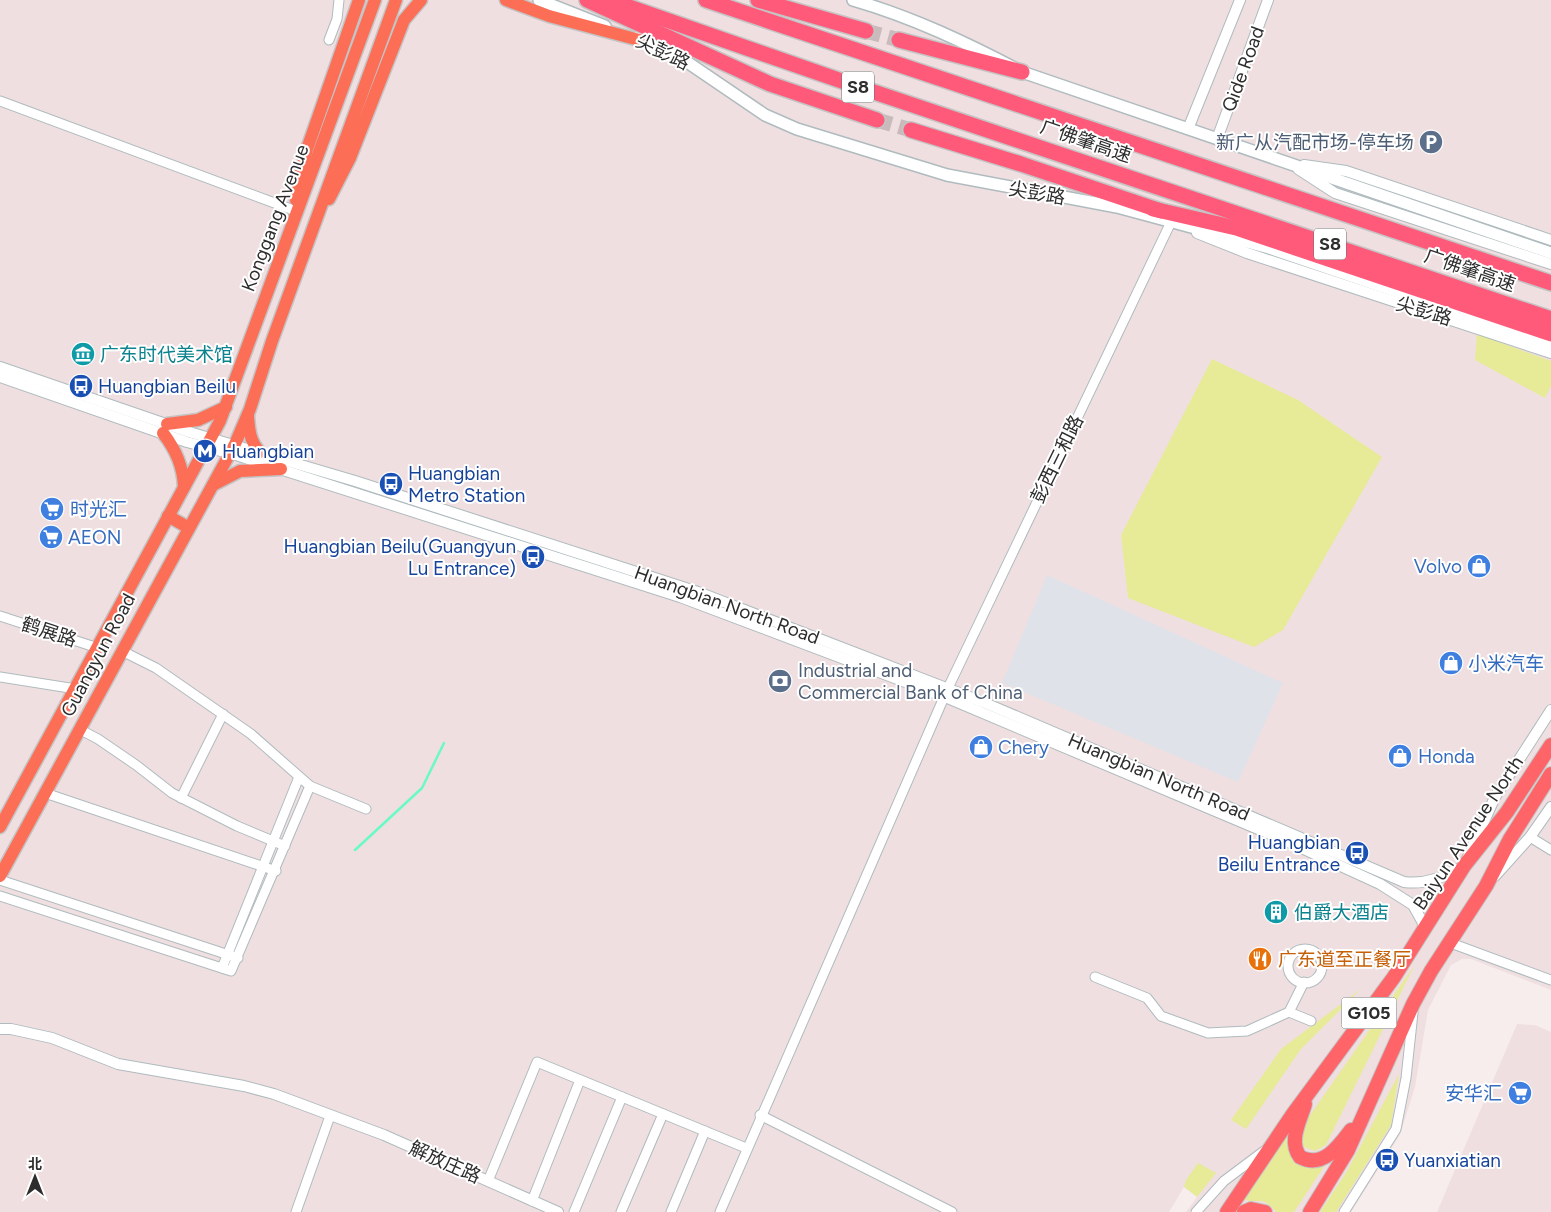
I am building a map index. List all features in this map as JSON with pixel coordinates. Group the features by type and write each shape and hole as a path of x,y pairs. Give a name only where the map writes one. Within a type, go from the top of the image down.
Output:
{"highway":[{"path":"588,0 770,84 878,120"},
{"name":"广佛肇高速","path":"609,0 840,81 1551,319"},
{"name":"广佛肇高速","path":"706,0 1551,283"},
{"path":"758,0 866,31"},
{"path":"899,40 1022,72"},
{"path":"911,130 1021,164 1269,248"},
{"path":"1153,209 1236,228 1551,334"},
{"name":"Baiyun Avenue North","path":"1227,1212 1310,1091 1368,1014 1424,931 1464,866 1507,812 1551,745"},
{"name":"Baiyun Avenue North","path":"1310,1212 1348,1150 1414,1004 1448,942 1486,886 1506,845 1551,774"},
{"path":"1310,1091 1294,1140 1294,1147 1297,1153 1305,1159 1315,1160 1334,1151 1367,1108"},
{"path":"1244,1212 1258,1209 1265,1212"}],"main road":[{"path":"296,211 298,182 307,149 360,0"},
{"name":"Konggang Avenue","path":"208,442 226,407 244,353 375,0"},
{"name":"Konggang Avenue","path":"233,449 248,413 264,363 396,0"},
{"path":"316,218 344,171 404,20 420,0"},
{"path":"506,0 549,16 644,41"},
{"name":"尖彭路","path":"539,0 644,41 687,62 765,115 796,129 947,175 1036,194 1110,205 1171,222"},
{"path":"853,0 910,19 969,44 1022,72 1551,253"},
{"path":"1171,222 1269,248 1551,344"},
{"path":"244,353 264,363"},
{"path":"184,487 179,460 165,429 198,420 226,407"},
{"path":"248,413 250,438 260,452"},
{"name":"Guangyun Road","path":"0,828 208,442"},
{"name":"Guangyun Road","path":"0,876 233,449"},
{"path":"213,485 240,471 281,469"},
{"path":"168,516 189,528"}],"street":[{"path":"329,40 337,19 339,0"},
{"name":"Qide Road","path":"1188,129 1240,0"},
{"name":"Qide Road","path":"1217,139 1268,0"},
{"path":"0,101 296,211"},
{"path":"1289,164 1346,171 1551,240"},
{"path":"1289,164 1335,193 1551,264"},
{"name":"尖彭路","path":"1171,222 1247,253 1551,353"},
{"name":"彭西三和路","path":"720,1212 760,1115 946,693 1171,222"},
{"name":"Huangbian North Road","path":"0,367 165,429"},
{"name":"Huangbian North Road","path":"0,377 233,449 281,469 680,597 946,693 1275,836 1380,884 1413,905 1419,914 1424,931"},
{"name":"Huangbian North Road","path":"233,449 260,452 698,592 1281,828 1397,880 1422,883 1441,877 1464,866"},
{"name":"鹤展路","path":"0,616 98,648"},
{"path":"122,651 156,668 251,734 310,786 366,809"},
{"path":"0,677 76,690"},
{"path":"1464,866 1495,797 1551,710"},
{"path":"180,798 222,714"},
{"path":"79,729 98,739 180,798 285,846"},
{"path":"222,968 299,777"},
{"path":"0,896 231,971 276,871 310,786"},
{"path":"45,793 276,871"},
{"path":"1486,886 1530,837 1551,807"},
{"path":"1530,837 1551,850"},
{"path":"0,880 238,958"},
{"path":"1448,942 1551,980"},
{"path":"1095,977 1147,998 1161,1016 1208,1033 1247,1031 1289,1012 1304,982"},
{"path":"1344,1212 1396,1129 1406,1078 1414,1004"},
{"path":"1289,1012 1311,1021"},
{"name":"解放庄路","path":"0,1029 11,1029 52,1038 118,1064 262,1090 391,1138 558,1212"},
{"path":"488,1181 537,1062 746,1148"},
{"path":"532,1201 580,1080"},
{"path":"574,1212 622,1097"},
{"path":"621,1212 663,1114"},
{"path":"760,1115 952,1212"},
{"path":"296,1212 330,1116"},
{"path":"671,1212 705,1131"},
{"path":"1196,1212 1224,1181 1271,1146"}],"shaded area":[{"path":"1047,575 1283,683 1238,782 1002,683"},
{"path":"1462,959 1471,959 1551,990 1551,1032 1535,1025 1517,1024 1437,1212 1351,1212 1400,1135 1415,1087 1428,1010 1451,965"},
{"path":"1184,1187 1197,1197 1186,1212 1169,1212"}],"green space":[{"path":"1477,334 1551,361 1551,386 1545,398 1475,360"},
{"path":"1212,359 1298,400 1382,457 1283,630 1254,647 1128,598 1121,535"},
{"path":"1414,966 1326,1145 1315,1151 1304,1147 1300,1132 1306,1121"},
{"path":"1361,989 1301,1049 1246,1129 1231,1120 1281,1049"},
{"path":"1399,1074 1391,1125 1336,1212 1320,1212 1346,1173"},
{"path":"1287,1134 1289,1136 1290,1152 1294,1157 1327,1162 1294,1212 1276,1212 1267,1203 1243,1199"},
{"path":"1198,1163 1216,1173 1197,1197 1184,1187 1186,1180"}],"waterway":[{"path":"355,850 422,788 444,743"}],"tunnel":[{"path":"866,31 899,40"},
{"path":"877,120 911,130"}],"place":[{"name":"新广从汽配市场-停车场","path":"1431,142"},
{"name":"广东时代美术馆","path":"83,354"},
{"name":"Huangbian Beilu","path":"81,386"},
{"name":"Huangbian","path":"205,451"},
{"name":"Huangbian Metro Station","path":"391,484"},
{"name":"时光汇","path":"52,509"},
{"name":"AEON","path":"51,537"},
{"name":"Huangbian Beilu(Guangyun Lu Entrance)","path":"533,557"},
{"name":"Volvo","path":"1479,566"},
{"name":"小米汽车","path":"1451,663"},
{"name":"Industrial and Commercial Bank of China","path":"780,681"},
{"name":"Chery","path":"981,747"},
{"name":"Honda","path":"1400,756"},
{"name":"Huangbian Beilu Entrance","path":"1357,853"},
{"name":"伯爵大酒店","path":"1276,912"},
{"name":"广东道至正餐厅","path":"1260,959"},
{"name":"安华汇","path":"1520,1093"},
{"name":"Yuanxiatian","path":"1387,1160"}]}
